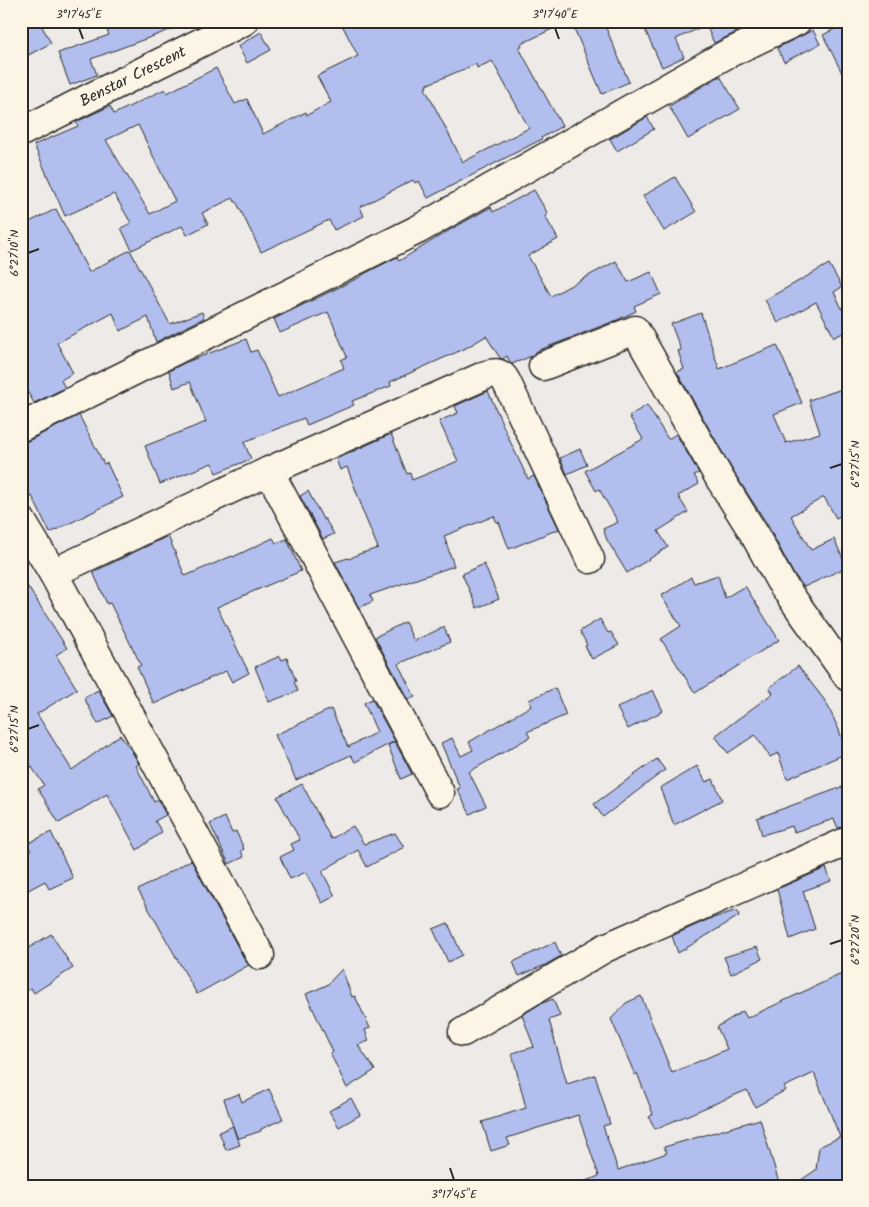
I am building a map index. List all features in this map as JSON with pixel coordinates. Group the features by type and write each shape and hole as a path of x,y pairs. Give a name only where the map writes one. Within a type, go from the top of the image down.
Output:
{"street":[{"name":"Benstar Crescent","path":"21,132 244,21"},
{"path":"21,427 419,230 725,55 797,21"},
{"path":"543,366 635,330 780,581 848,678"},
{"path":"53,573 269,471 486,375 495,373 503,376 590,559"},
{"path":"269,471 440,793"},
{"path":"21,520 53,573 260,955"},
{"path":"462,1032 605,948 848,841"}],"building":[{"path":"21,21 39,21 51,43 21,59"},
{"path":"135,21 189,21 189,23 91,59 97,75 70,85 58,53 109,35 107,31"},
{"path":"340,21 569,21 521,44 522,46 519,48 562,126 542,139 428,198 419,181 415,183 413,180 360,207 364,216 334,230 329,220 261,252 233,198 202,213 208,224 187,235 182,226 132,250 121,228 131,223 114,194 65,216 34,145 78,126 76,122 110,106 114,114 165,89 167,93 216,68 235,104 247,99 263,134 306,112 307,115 331,102 317,76 358,56","holes":["492,61 529,128 463,162 425,88 427,87 426,85 476,64 477,68","138,125 175,201 150,214 106,140"]},
{"path":"571,21 603,21 629,82 602,94"},
{"path":"641,21 760,21 714,43 706,25 676,39 684,57 662,67"},
{"path":"848,22 848,85 823,35"},
{"path":"813,30 820,44 784,62 777,48"},
{"path":"261,32 271,50 247,63 238,46"},
{"path":"720,76 740,109 688,139 669,106"},
{"path":"647,117 654,129 617,151 610,139"},
{"path":"675,177 696,212 664,231 643,196"},
{"path":"534,190 548,214 545,216 558,239 528,256 551,296 616,261 628,282 651,272 661,294 634,306 636,311 617,320 537,351 532,356 512,364 507,356 503,359 500,358 486,336 466,348 390,382 391,386 352,401 354,405 307,425 304,418 244,442 251,459 216,473 212,463 160,484 145,446 206,422 190,382 174,388 169,371 184,363 246,339 251,352 257,350 278,397 344,368 341,360 347,357 328,312 280,333 274,319 397,257 399,261 491,207 493,212"},
{"path":"56,209 89,272 130,250 170,324 202,312 204,318 156,342 148,317 120,331 113,313 57,343 73,373 61,380 65,388 34,403 27,391 21,394 21,226"},
{"path":"829,264 842,287 834,292 848,321 848,331 834,337 816,302 778,323 765,300"},
{"path":"701,313 719,369 777,345 802,403 774,414 786,443 820,433 809,400 848,387 848,512 836,518 824,497 791,516 811,550 834,539 847,567 804,587 793,573 767,524 733,471 677,372 684,369 678,351 681,350 671,324"},
{"path":"488,391 528,479 534,476 559,529 509,549 499,522 497,523 494,516 444,536 454,566 370,595 373,601 359,608 335,562 378,548 347,467 340,470 336,459 391,434 407,474 410,473 412,480 458,461 439,421 458,413 455,406"},
{"path":"647,405 668,439 676,434 699,473 694,475 699,484 678,496 688,512 658,531 668,547 627,573 607,540 603,529 618,522 599,489 596,491 585,471 643,439 629,416"},
{"path":"79,415 104,464 107,463 123,497 50,533 32,496 30,497 21,481 21,442 28,441"},
{"path":"580,449 587,465 567,474 560,458"},
{"path":"308,491 323,519 325,519 334,534 323,539 300,496"},
{"path":"168,536 185,576 233,557 273,538 276,543 287,539 301,571 217,607 249,673 232,682 226,671 154,704 137,667 141,665 110,603 107,604 93,572"},
{"path":"484,564 499,599 477,608 462,574"},
{"path":"718,575 725,598 745,586 779,640 695,693 661,639 681,626 661,596 691,577 694,583"},
{"path":"21,576 67,648 56,655 77,689 37,714 72,770 120,735 139,764 136,766 154,802 158,800 166,815 155,821 162,832 137,850 107,794 59,823 38,789 44,785 27,760 21,763"},
{"path":"600,619 608,633 611,632 619,645 592,659 580,631"},
{"path":"405,622 414,641 444,627 450,642 398,664 415,697 408,700 375,637"},
{"path":"280,656 282,660 287,658 298,691 269,702 255,667"},
{"path":"798,666 826,702 847,753 787,779 778,753 770,757 755,735 728,753 715,736 773,693 769,688"},
{"path":"555,688 566,715 527,732 530,737 469,772 486,806 470,814 457,789 460,788 441,743 452,738 461,756 473,750 469,742 531,706 529,700"},
{"path":"98,690 113,716 98,724 84,698"},
{"path":"653,690 663,711 628,729 617,708"},
{"path":"372,699 395,741 355,762 351,755 296,780 275,735 331,709 348,747 377,732 364,703"},
{"path":"395,742 412,774 401,779 388,745"},
{"path":"657,759 665,770 603,817 594,804"},
{"path":"697,766 706,782 713,779 722,800 674,825 660,788"},
{"path":"302,784 331,839 353,826 364,844 395,833 404,847 367,867 358,850 322,871 335,896 322,903 306,872 290,879 280,857 294,850 291,844 300,840 277,797"},
{"path":"848,785 848,826 838,828 834,819 794,832 792,826 762,835 757,818"},
{"path":"225,817 232,833 236,831 244,849 241,851 244,857 229,864 210,824"},
{"path":"51,832 73,878 49,889 45,881 21,894 21,856 31,851 27,844"},
{"path":"191,860 249,965 197,994 138,890"},
{"path":"826,868 831,881 803,891 815,929 790,939 777,889"},
{"path":"737,910 739,916 678,953 672,936 707,920"},
{"path":"448,923 462,955 448,962 433,929"},
{"path":"51,934 73,968 34,993 31,988 21,994 21,953"},
{"path":"555,942 561,956 519,976 513,962"},
{"path":"757,947 762,959 731,974 724,957"},
{"path":"342,969 352,997 355,996 370,1028 365,1030 369,1041 358,1045 375,1070 347,1088 330,1053 333,1052 306,994 327,985"},
{"path":"848,971 848,1186 792,1186 816,1170 819,1147 840,1137 814,1073 784,1087 786,1090 755,1107 747,1090 655,1129 649,1117 653,1114 637,1073 635,1075 611,1019 626,1003 641,996 672,1073 727,1049 717,1027 743,1011 747,1018"},
{"path":"553,999 560,1016 549,1020 567,1084 595,1075 610,1124 603,1126 618,1170 667,1153 664,1147 760,1119 780,1186 580,1186 580,1183 599,1176 578,1115 507,1138 510,1145 491,1151 482,1122 526,1108 512,1053 534,1047 522,1015 540,1004"},
{"path":"269,1089 283,1119 261,1129 261,1131 237,1139 224,1099 239,1094 242,1102"},
{"path":"351,1098 360,1115 339,1127 329,1111"},
{"path":"233,1126 240,1145 226,1150 219,1132"}]}
